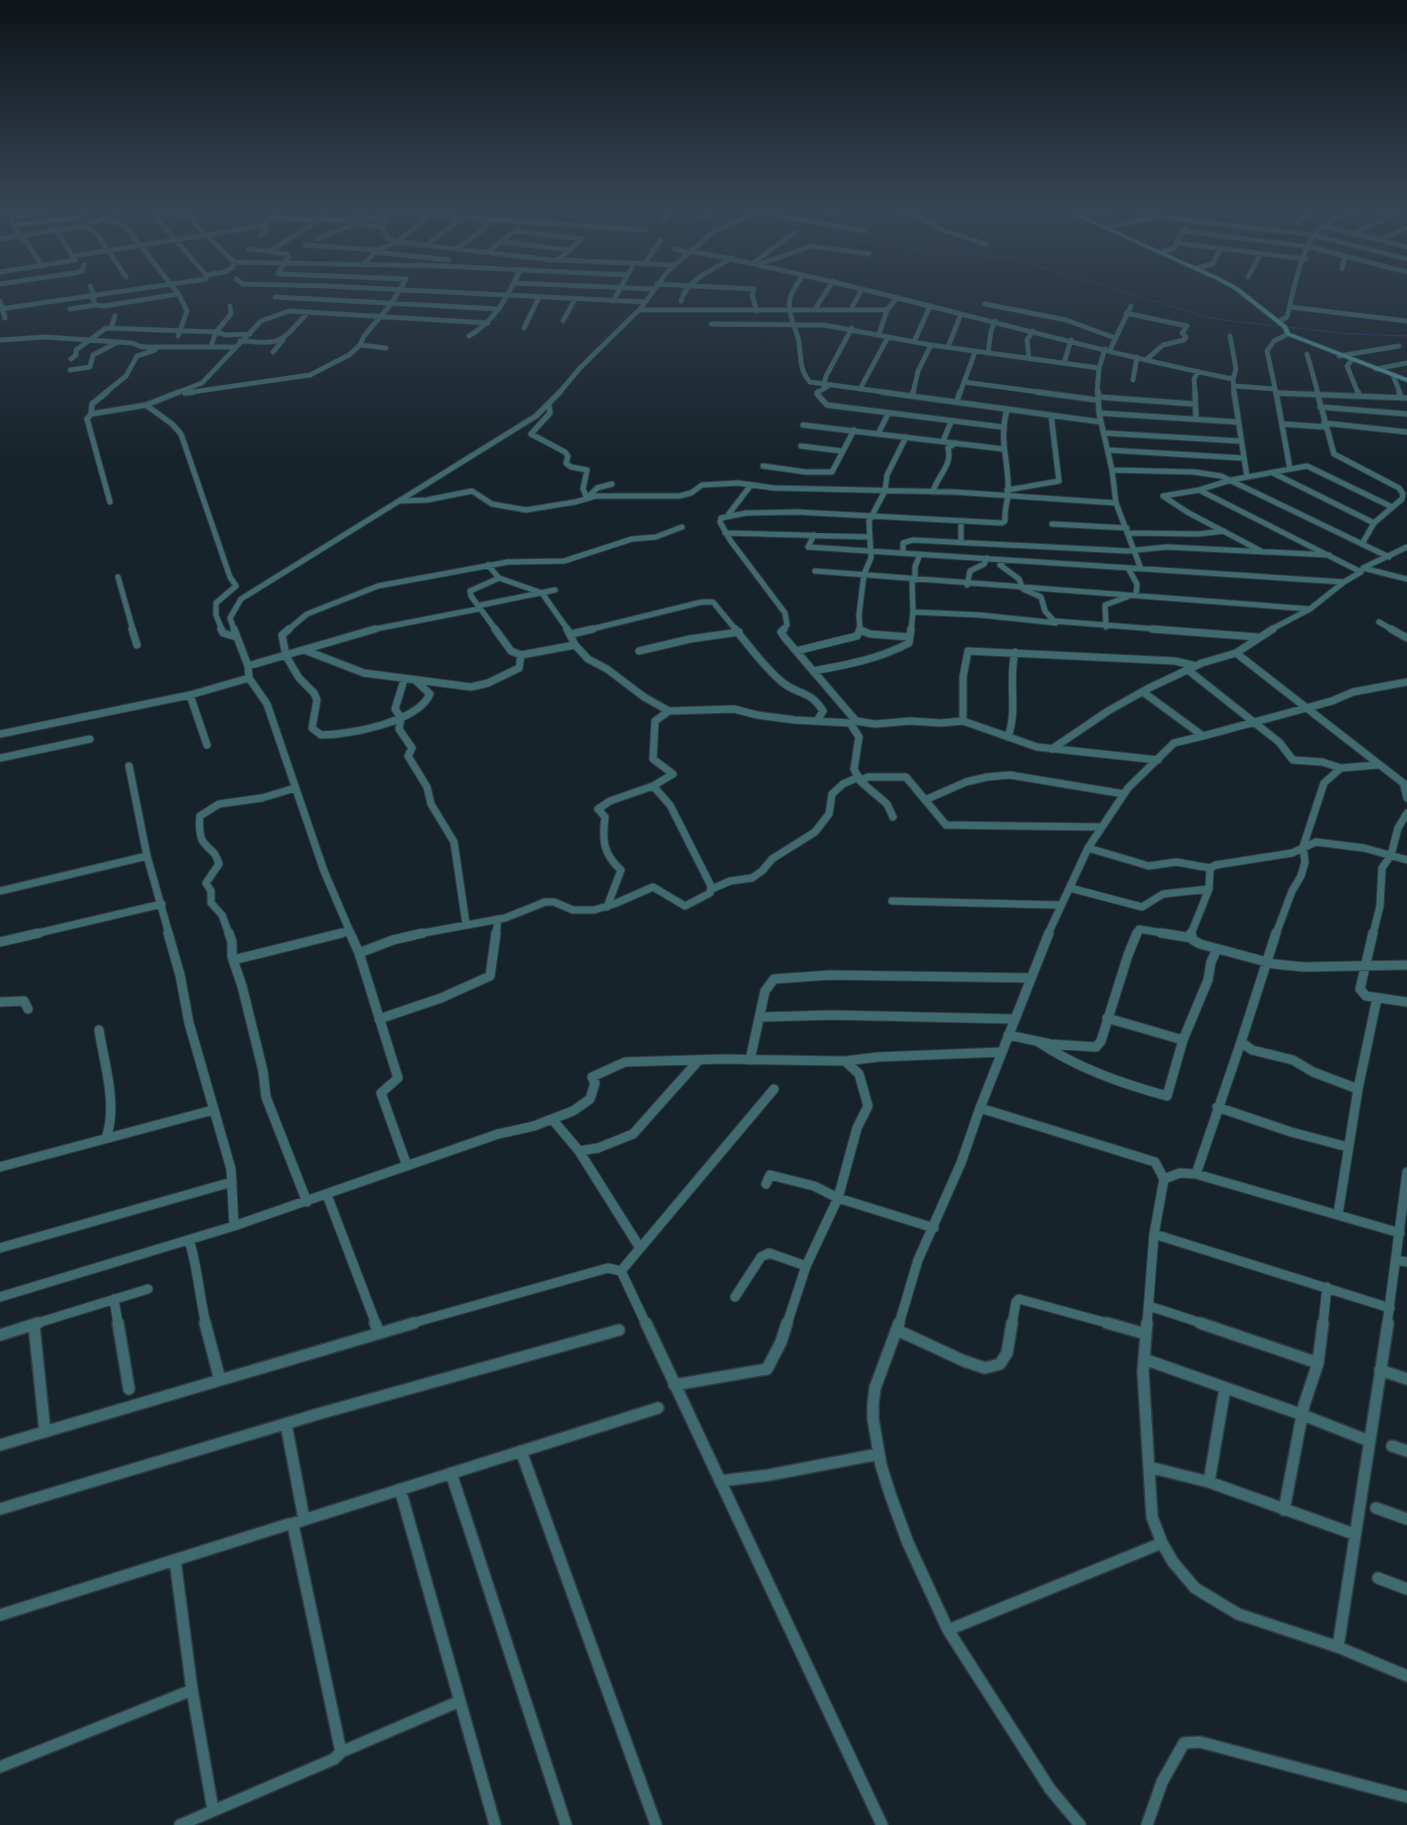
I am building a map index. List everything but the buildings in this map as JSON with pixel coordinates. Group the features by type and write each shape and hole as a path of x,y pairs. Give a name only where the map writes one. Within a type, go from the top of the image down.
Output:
{"street":[{"path":"1,309 115,293"},
{"path":"179,393 205,392 310,375 352,353 391,304 397,293"},
{"path":"463,293 645,302"},
{"path":"468,336 483,329 499,309 508,293"},
{"path":"613,301 617,293"},
{"path":"407,1166 380,1093 398,1078 358,953 324,871 266,704 249,678 248,666 230,618 241,599 520,427 548,405 580,368 639,310 651,293"},
{"path":"680,301 683,293"},
{"path":"753,293 757,311"},
{"path":"791,293 789,299 790,310 805,378 810,382 1101,422"},
{"path":"815,309 825,293"},
{"path":"851,309 860,293"},
{"path":"878,293 1147,360 1233,379"},
{"path":"1242,293 1287,331 1339,356 1407,380"},
{"path":"1278,322 1286,319 1293,293"},
{"path":"70,309 132,303 178,294 187,311 178,333"},
{"path":"93,296 96,305"},
{"path":"275,297 499,309"},
{"path":"524,328 539,297"},
{"path":"879,334 887,310 897,298"},
{"path":"563,321 575,299"},
{"path":"0,301 5,318"},
{"path":"985,304 1053,319 1066,320 1115,338"},
{"path":"211,346 216,332 223,321 230,317 230,306"},
{"path":"914,342 930,306"},
{"path":"1130,306 1099,368 1098,398 1099,413 1112,470 1116,503 1141,569"},
{"path":"1290,306 1407,321"},
{"path":"639,310 887,310"},
{"path":"91,414 146,405 202,383 261,321 280,313 308,312 488,323"},
{"path":"273,352 308,312"},
{"path":"1126,313 1187,326 1182,333 1186,338 1184,340 1173,341 1156,348 1147,360"},
{"path":"948,347 961,314"},
{"path":"111,328 115,316"},
{"path":"988,353 991,330 995,322"},
{"path":"138,329 142,324"},
{"path":"711,324 794,324 852,328 931,345 1099,368"},
{"path":"71,359 76,355 76,350 103,329 111,328 178,333 216,332 242,341 269,342 284,340"},
{"path":"826,385 826,376 852,328"},
{"path":"1028,359 1027,340 1033,331"},
{"path":"1287,331 1274,341 1267,351 1283,424 1290,469"},
{"path":"226,335 250,334"},
{"path":"76,339 81,335"},
{"path":"0,340 32,336 132,343 142,347 236,347"},
{"path":"860,389 888,336"},
{"path":"1230,336 1236,369 1233,379 1239,441 1247,477"},
{"path":"1064,363 1071,340"},
{"path":"96,341 99,352"},
{"path":"70,370 90,368 93,355 118,342"},
{"path":"360,345 386,348"},
{"path":"912,396 918,371 931,345"},
{"path":"110,502 87,419 91,414 92,404 126,376 137,356 164,346"},
{"path":"1339,356 1399,346"},
{"path":"957,401 975,352"},
{"path":"1307,354 1334,454 1399,488 1403,494 1402,499 1374,523 1362,544"},
{"path":"1133,380 1137,357"},
{"path":"1352,360 1348,366 1359,395"},
{"path":"1376,369 1407,363"},
{"path":"1196,419 1194,379 1198,372"},
{"path":"1393,376 1404,398"},
{"path":"964,382 1098,398 1194,404"},
{"path":"826,385 818,391 818,394 827,406 1002,427"},
{"path":"1235,386 1317,395 1404,398"},
{"path":"146,405 172,424 181,434 188,452 230,577 236,586 216,603 216,615 223,633 236,637"},
{"path":"548,405 550,413 531,434 567,454 566,463 569,467 587,470 582,489 587,498"},
{"path":"1320,407 1407,414"},
{"path":"893,817 887,804 859,779 854,770 859,735 853,722 781,632 787,625 788,618 725,532 720,522 721,518 728,515 762,512 1002,523 1005,521 1004,508 1007,493 1002,427 1007,409"},
{"path":"1099,413 1237,422"},
{"path":"878,434 888,414"},
{"path":"1007,493 1058,481 1051,415"},
{"path":"943,441 951,422"},
{"path":"1283,424 1325,425 1407,432"},
{"path":"803,425 1003,449"},
{"path":"763,466 806,472 832,472 839,462 841,451 854,430"},
{"path":"1104,432 1239,441"},
{"path":"796,651 857,636 860,630 859,615 864,574 871,552 868,526 877,502 885,491 887,475 906,438"},
{"path":"933,492 936,481 945,472 950,455 948,448 956,443"},
{"path":"800,446 841,451"},
{"path":"1108,450 1242,458"},
{"path":"1264,553 1187,512 1163,496 1199,490 1231,480 1307,466 1392,507"},
{"path":"1112,470 1194,472 1231,480 1389,557"},
{"path":"1273,473 1374,523"},
{"path":"398,501 427,500 472,491 492,504 526,510 575,502 587,498 644,495 676,496 691,493 702,485 738,483 885,491 1007,493 1116,503"},
{"path":"587,498 597,488 612,484"},
{"path":"728,515 751,485"},
{"path":"1199,490 1362,570 1407,580"},
{"path":"961,521 961,542"},
{"path":"1052,524 1128,531 1199,534 1224,531"},
{"path":"416,681 430,694 414,712 402,718 324,735 312,728 317,708 314,692 299,678 286,656 282,635 307,614 339,604 378,586 488,565 520,561 564,561 632,539 656,537 679,530 682,527"},
{"path":"725,532 869,537"},
{"path":"814,535 808,547 1344,582"},
{"path":"903,553 903,543 906,541 1133,550 1167,547 1329,555"},
{"path":"1052,749 1078,730 1143,692 1196,666 1236,653 1257,637 1310,609 1362,570 1407,547"},
{"path":"813,671 847,666 895,652 909,644 913,612 915,567 920,554"},
{"path":"967,584 970,571 984,564 987,558"},
{"path":"1004,560 1000,566 1009,574 1019,579 1023,589 1041,597 1045,611 1050,618 1060,623"},
{"path":"488,565 499,578 542,593 572,634 575,645 588,658 607,669 644,698 669,711 734,709 758,715 875,724 910,721 941,723 963,721 1038,747 1158,760"},
{"path":"1128,568 1137,584 1136,596"},
{"path":"815,570 839,574 864,574 1023,589 1310,609"},
{"path":"118,578 137,645"},
{"path":"499,578 470,591 478,609 511,650 521,655 575,645"},
{"path":"248,666 307,651 376,629 437,615 478,609 480,605 555,590"},
{"path":"1106,627 1105,605 1136,596"},
{"path":"572,634 702,602 713,602 783,683 807,692 818,700 823,711 817,721"},
{"path":"913,612 980,615 1106,627 1257,637"},
{"path":"1379,622 1407,638"},
{"path":"860,630 870,634 910,637"},
{"path":"639,651 690,639 739,632"},
{"path":"307,651 364,673 404,680 471,687 482,685 519,668 521,655"},
{"path":"963,721 966,651 1015,652 1175,662 1196,666"},
{"path":"1008,737 1016,716 1012,661 1015,652"},
{"path":"1236,653 1406,786 1407,798"},
{"path":"1188,670 1256,722 1279,742 1293,760 1322,762 1341,768 1377,765"},
{"path":"0,734 190,694 230,685 249,678"},
{"path":"404,680 396,709 402,718 399,729 412,748 408,756"},
{"path":"1080,1825 1050,1789 948,1630 908,1543 881,1465 873,1419 875,1388 897,1330 918,1260 934,1228 961,1163 1014,1019 1060,905 1088,848 1124,794 1174,743 1342,698 1353,692 1407,682"},
{"path":"1143,692 1203,736"},
{"path":"190,694 207,745"},
{"path":"607,907 609,897 621,870 609,860 601,843 604,817 598,809 610,801 653,786 673,774 653,759 654,724 669,711"},
{"path":"0,758 90,739"},
{"path":"398,757 408,756"},
{"path":"408,756 422,778 432,799 431,804 454,842 466,924"},
{"path":"128,766 148,856 180,974 190,1023 231,1169 234,1226"},
{"path":"1196,1174 1217,1107 1241,1042 1244,1027 1260,988 1265,962 1292,891 1301,876 1305,862 1303,847 1324,783 1341,768"},
{"path":"925,800 951,787 992,775 1010,774 1124,794"},
{"path":"358,953 380,943 422,931 498,919 547,902 560,903 572,910 607,907 653,886 685,906 710,893 712,889 730,882 752,878 762,871 772,859 815,832 829,814 832,794 842,784 868,777 906,777 934,814 946,825 1102,827"},
{"path":"653,786 670,805 712,889"},
{"path":"294,788 258,798 223,801 207,809 200,816 199,824 204,844 218,855 219,864 206,883 210,891 210,903 222,915 232,942 233,960 242,986 263,1070 266,1097 307,1202"},
{"path":"1407,813 1397,827 1390,856 1382,869 1380,904 1371,944 1363,966 1360,989 1366,996 1407,1002"},
{"path":"1088,848 1149,866 1176,862 1210,868 1232,861 1292,852 1316,842 1364,848 1407,860"},
{"path":"0,892 148,856"},
{"path":"1192,938 1191,934 1209,889 1210,868"},
{"path":"1070,888 1142,907 1163,894 1209,889"},
{"path":"892,901 1060,905"},
{"path":"0,942 162,904"},
{"path":"379,1019 441,998 490,976 498,919"},
{"path":"1008,1035 1038,1041 1096,1047 1101,1041 1128,955 1139,929 1192,938 1200,944 1265,962 1304,967 1407,965"},
{"path":"233,960 349,931"},
{"path":"1038,1041 1073,1064 1131,1087 1167,1096 1183,1040 1208,980 1211,962 1217,949"},
{"path":"750,1060 765,991 774,979 795,976 1030,978"},
{"path":"1338,1214 1358,1089 1377,998"},
{"path":"0,1002 24,1001 28,1009"},
{"path":"759,1017 831,1014 1014,1019"},
{"path":"1107,1018 1183,1040"},
{"path":"100,1030 111,1117 110,1132 106,1138"},
{"path":"1241,1042 1252,1050 1293,1060 1312,1072 1358,1089"},
{"path":"0,1298 234,1226 498,1134 552,1119 573,1111 590,1099 595,1083 592,1077 625,1062 845,1060 1002,1052"},
{"path":"579,1150 598,1148 633,1134 699,1060"},
{"path":"674,1385 766,1369 781,1342 806,1266 838,1198 857,1128 868,1106 859,1074 845,1060"},
{"path":"620,1271 774,1090"},
{"path":"1217,1107 1291,1132 1348,1147"},
{"path":"980,1108 1155,1162 1160,1168 1164,1179 1154,1234 1144,1359 1152,1517 1162,1543 1173,1562 1195,1588 1218,1604 1238,1614 1338,1647 1407,1676"},
{"path":"0,1167 213,1110"},
{"path":"552,1119 579,1150 640,1248"},
{"path":"1338,1647 1397,1260 1407,1172"},
{"path":"1164,1179 1180,1173 1196,1174 1400,1233"},
{"path":"766,1184 770,1175 810,1185 829,1192 838,1198 934,1228"},
{"path":"0,1248 232,1182"},
{"path":"327,1195 379,1333"},
{"path":"1154,1234 1390,1308"},
{"path":"189,1240 196,1262 201,1306 220,1380"},
{"path":"735,1297 761,1257 769,1253 806,1266"},
{"path":"1397,1260 1407,1262"},
{"path":"0,1445 379,1333 608,1268 620,1271"},
{"path":"620,1271 882,1825"},
{"path":"1284,1510 1303,1415 1318,1363 1327,1287"},
{"path":"0,1335 148,1289"},
{"path":"114,1299 129,1389"},
{"path":"897,1330 964,1361 986,1368 1000,1364 1007,1353 1016,1302 1019,1299 1146,1334"},
{"path":"1148,1306 1318,1363"},
{"path":"34,1325 45,1432"},
{"path":"0,1509 286,1424 619,1330"},
{"path":"1144,1359 1303,1415 1369,1441"},
{"path":"1380,1370 1407,1379"},
{"path":"1209,1482 1225,1388"},
{"path":"0,1615 658,1408"},
{"path":"286,1424 304,1519"},
{"path":"1392,1446 1407,1451"},
{"path":"521,1451 656,1825"},
{"path":"720,1481 769,1475 879,1454"},
{"path":"1148,1467 1209,1482 1354,1534"},
{"path":"451,1473 566,1825"},
{"path":"400,1489 495,1825"},
{"path":"1376,1508 1407,1519"},
{"path":"291,1524 341,1752"},
{"path":"948,1630 1162,1543"},
{"path":"175,1560 192,1690 213,1810"},
{"path":"1378,1578 1407,1589"},
{"path":"0,1767 192,1690"},
{"path":"180,1825 334,1759 341,1752 460,1701"},
{"path":"1147,1825 1151,1810 1175,1755 1184,1743 1200,1742 1407,1797"}],"waterway":[{"path":"1128,293 1207,317 1229,321 1352,334 1407,336"}]}
